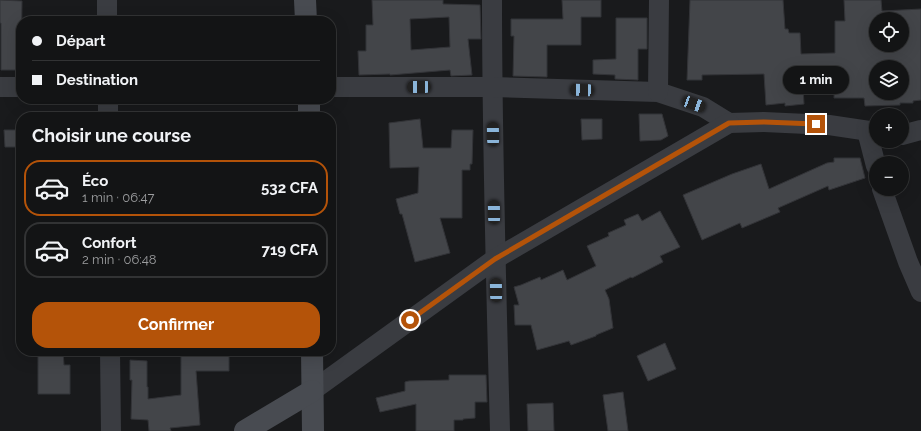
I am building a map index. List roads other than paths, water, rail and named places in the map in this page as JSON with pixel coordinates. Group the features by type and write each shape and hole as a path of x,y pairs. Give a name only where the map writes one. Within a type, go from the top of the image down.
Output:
{"street":[{"path":"107,0 107,16"},
{"path":"305,0 306,16"},
{"path":"492,0 495,259 500,431"},
{"path":"658,92 659,0"},
{"path":"0,88 16,87"},
{"path":"336,87 492,87 658,92 703,107 729,123"},
{"path":"245,431 312,391 495,259 729,123 764,122 829,125 869,131"},
{"path":"909,133 921,130"},
{"path":"884,196 908,262 921,292"},
{"path":"110,356 111,431"},
{"path":"312,356 312,431"}]}
